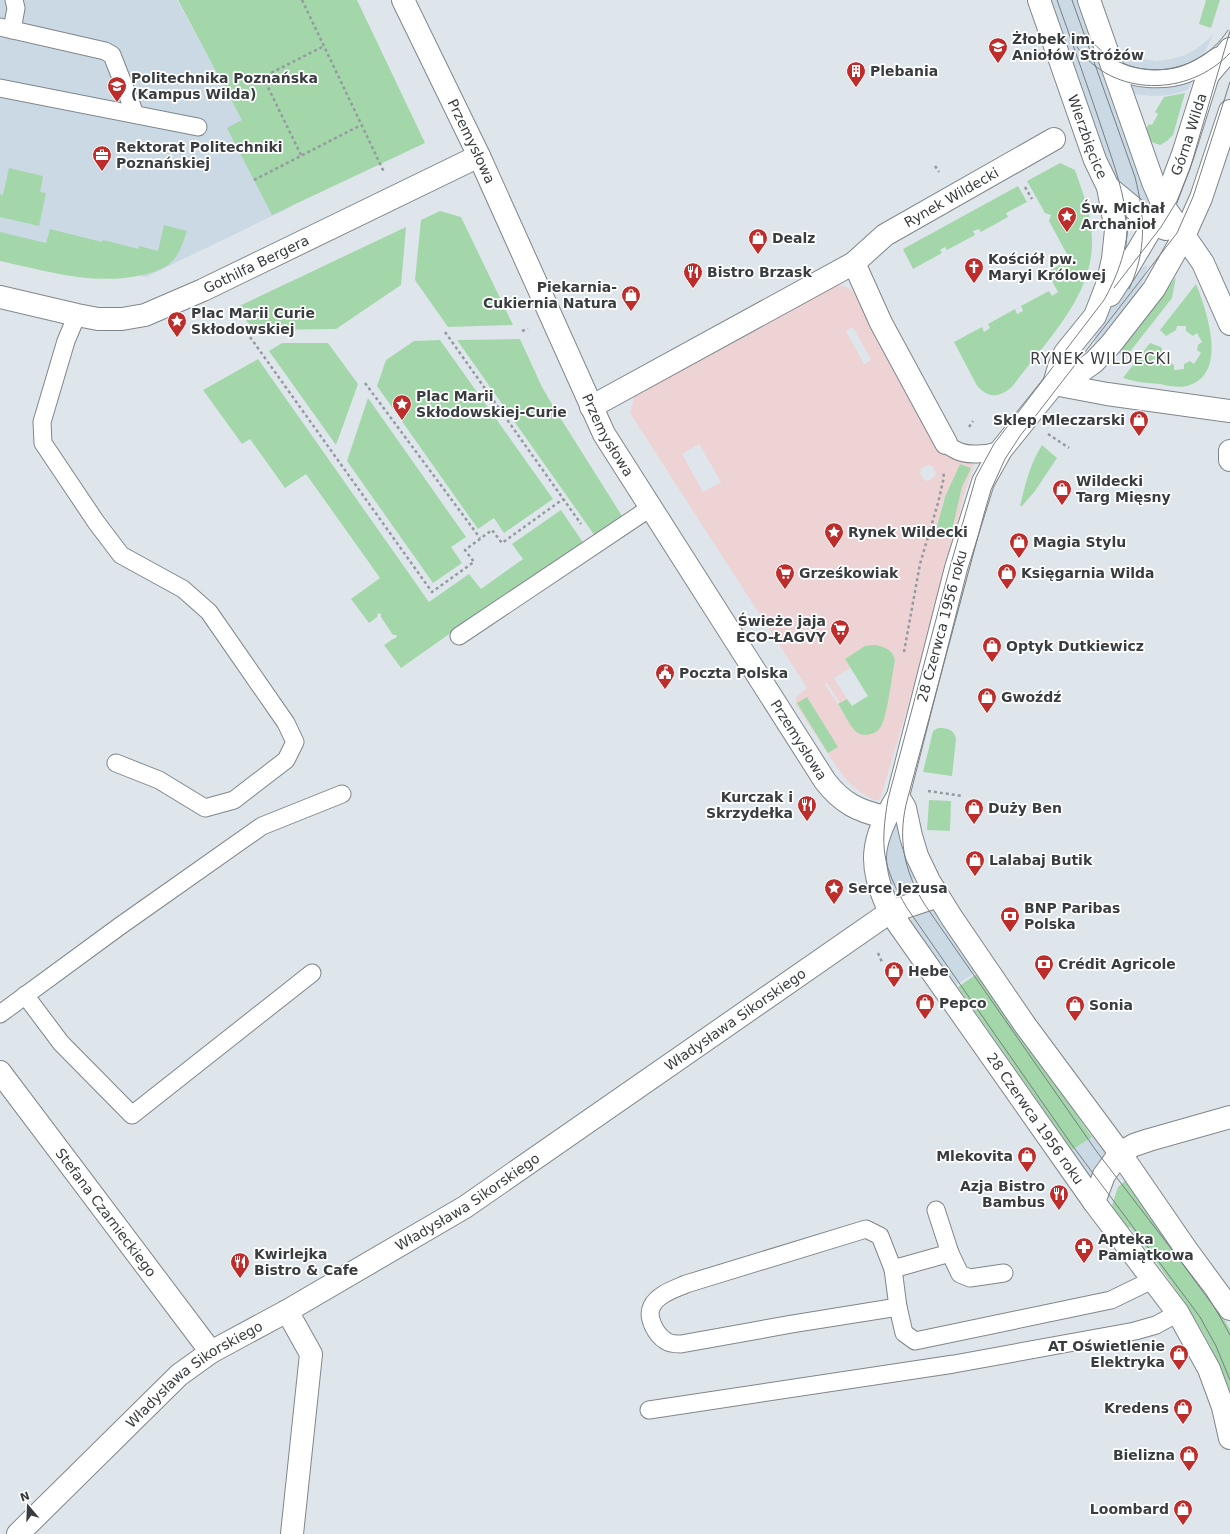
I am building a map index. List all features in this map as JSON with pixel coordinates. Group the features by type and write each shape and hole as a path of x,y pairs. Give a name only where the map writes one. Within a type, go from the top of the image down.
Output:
{"street":[{"name":"Przemysłowa","path":"403,0 479,156 604,434 825,781 837,795 850,805 865,813 885,817"},
{"name":"Wierzbięcice","path":"1039,0 1095,160 1108,187 1158,214 1184,236"},
{"path":"1089,0 1153,182 1158,214"},
{"name":"Górna Wilda","path":"1158,214 1184,154 1208,75 1230,48"},
{"path":"1230,111 1202,198 1184,236 1203,263 1230,324"},
{"name":"Rynek Wildecki","path":"591,407 854,263 885,235 1054,139"},
{"path":"1145,159 1151,167 1165,169 1177,162 1184,154"},
{"name":"Gothilfa Bergera","path":"0,297 77,316 98,319 122,320 153,312 479,156"},
{"name":"28 Czerwca 1956 roku","path":"1095,316 1107,286 1113,260 1116,230 1108,187"},
{"name":"28 Czerwca 1956 roku","path":"1158,214 1127,269 1095,316 1066,353 1059,367 1054,384 1001,450 983,482 961,550 898,796 885,817 876,842 875,862 880,885 890,912 1094,1202 1178,1313 1209,1369 1223,1407 1230,1438"},
{"name":"28 Czerwca 1956 roku","path":"1054,384 1080,372 1094,362 1111,344 1154,289 1184,236"},
{"path":"854,263 881,323 946,443"},
{"path":"1054,384 1107,394 1230,411"},
{"path":"1230,451 1230,460"},
{"path":"898,796 905,808 917,856 938,896 965,938 1025,1025 1120,1153 1186,1249 1230,1309"},
{"name":"Władysława Sikorskiego","path":"18,1534 179,1375 211,1352 286,1311 465,1207 890,912 938,896"},
{"name":"Stefana Czarnieckiego","path":"0,1072 211,1352"},
{"path":"1094,1202 1104,1175 1120,1153 1145,1141 1230,1116"},
{"path":"286,1311 311,1354 292,1534"}],"lane":[{"path":"14,0 16,8 6,28 106,51 112,55 135,114"},
{"path":"1113,68 1129,75 1147,78 1170,78 1192,71 1230,48"},
{"path":"0,88 198,127"},
{"path":"77,316 66,341 42,422 43,443 96,522 122,555 183,589 208,612 286,723 295,742 286,760 234,800 205,808 159,780 116,763"},
{"path":"946,443 954,450 962,452 982,454 1001,450"},
{"path":"459,636 596,546 650,508"},
{"path":"0,1014 120,926 262,826 342,794"},
{"path":"25,995 61,1042 132,1115 312,973"},
{"path":"936,1210 950,1253 960,1274 970,1278 1004,1273"},
{"path":"898,1307 681,1344 667,1342 658,1334 651,1320 652,1306 662,1295 686,1284 866,1229 880,1236 893,1270 898,1307 904,1333 915,1341 1111,1300 1146,1283 1152,1278"},
{"path":"893,1270 950,1253"},
{"path":"649,1410 954,1364 1128,1333 1156,1325 1178,1313"}],"path":[{"path":"302,0 384,173"},
{"path":"301,155 263,77 324,46"},
{"path":"254,180 361,125"},
{"path":"1023,183 1032,199"},
{"path":"574,309 587,304"},
{"path":"445,332 596,546"},
{"path":"250,337 432,592 474,562 465,550 480,538 492,530 502,543 563,500"},
{"path":"365,384 480,538"},
{"path":"904,654 920,564 944,477 943,467"},
{"path":"925,790 963,796"},
{"path":"878,952 882,962"}],"shaded area":[{"name":"Politechnika Poznańska (Kampus Wilda)","path":"0,0 177,0 291,207 146,277 0,242"},
{"path":"1046,0 1081,0 1149,199 1143,209 1127,198 1102,157"},
{"path":"1213,34 1188,90 1170,95 1156,96 1129,93 1116,48 1136,58 1156,61 1171,59 1185,55 1196,49"},
{"path":"1148,265 1137,300 1095,351 1097,321 1131,272"},
{"name":"Rynek Wildecki","path":"838,285 847,287 859,298 939,447 972,460 974,465 964,495 914,685 880,800 874,800 860,792 848,782 796,705 796,697 807,688 630,413 634,397 829,288","holes":["853,327 871,360 864,364 846,331","699,444 721,482 703,492 682,454","960,464 970,468 962,487 950,538 942,504","928,465 932,466 936,473 935,476 928,481 924,480 920,473 921,469","894,656 895,661 883,723 854,729 825,684 827,683 840,703 847,699 834,678 850,668 845,659"]},
{"path":"898,818 917,873 905,893 894,903 891,897 883,849"},
{"path":"930,907 944,917 980,969 952,988 906,923"},
{"path":"1096,1134 1110,1153 1099,1173 1088,1181 1068,1153"}],"green space":[{"path":"178,0 357,0 425,143 272,215 227,128 242,120"},
{"path":"1206,0 1220,0 1211,28 1199,24"},
{"path":"1185,93 1173,135 1160,145 1149,141 1145,131 1149,124 1152,125 1158,114 1155,112 1164,97"},
{"path":"1060,163 1075,170 1089,214 1092,241 1090,262 1084,282 1064,319 1012,387 998,395 989,394 980,389 976,384 954,342 982,327 984,332 990,328 988,324 1015,309 1017,314 1023,311 1021,306 1049,291 1052,296 1058,292 1047,272 1067,261 1072,262 1073,257 1068,256 1049,221 1051,215 1045,213 1027,181"},
{"path":"9,168 43,176 40,192 46,193 39,226 0,217 0,194 3,195"},
{"path":"1018,186 1027,202 1006,213 1008,217 981,232 979,229 973,231 975,235 947,250 945,247 940,250 942,253 913,269 903,249"},
{"path":"440,211 461,217 513,325 448,327 415,280 421,220"},
{"path":"164,225 187,231 180,250 172,262 168,265 156,271 142,275 106,279 88,278 53,273 0,261 0,232 46,243 50,229 102,242 103,240 139,249 139,246 158,251"},
{"path":"406,227 401,285 336,329 253,330 237,307"},
{"path":"1176,277 1172,298 1125,358 1118,352"},
{"path":"1196,284 1209,325 1211,341 1211,356 1208,369 1200,380 1184,387 1177,387 1123,378 1150,343 1161,347 1164,355 1160,358 1166,365 1170,362 1174,365 1174,370 1184,369 1184,364 1190,361 1194,364 1201,353 1197,350 1198,345 1202,342 1197,333 1193,336 1186,331 1186,326 1177,326 1176,330 1166,336 1160,330"},
{"path":"520,339 542,387 622,516 595,536 457,340"},
{"path":"440,340 553,499 504,533 494,518 478,529 377,386 386,360 414,341"},
{"path":"282,343 328,343 358,384 336,445 269,351"},
{"path":"258,359 429,602 469,574 481,589 523,559 512,544 561,510 584,544 401,668 384,645 396,638 397,635 393,635 381,617 381,614 378,613 377,617 369,623 351,599 380,578 306,474 285,488 250,439 242,444 203,390"},
{"path":"368,398 466,537 451,547 462,563 433,583 347,461"},
{"path":"1042,445 1057,458 1035,491 1022,506 1020,506 1031,467"},
{"path":"960,464 971,468 962,487 950,539 935,534 945,497"},
{"path":"875,645 891,652 895,661 883,723 876,732 864,735 855,731 838,704 847,699 852,706 868,696 845,659 865,646"},
{"path":"807,697 838,747 828,753 797,703"},
{"path":"938,728 944,728 952,731 956,739 952,776 923,772 933,731"},
{"path":"929,800 951,801 950,831 927,830"},
{"path":"978,973 1092,1137 1072,1150 958,987"},
{"path":"1127,1179 1148,1214 1198,1279 1230,1329 1230,1392 1211,1347 1173,1285 1130,1227 1125,1230 1110,1211 1118,1187"}],"tram line":[{"path":"1057,0 1112,157 1124,202 1127,235 1123,255 1104,300 994,444 976,477 950,567 888,799 884,830 885,856 892,880 907,908 1072,1145 1200,1317 1216,1346 1230,1380"},
{"path":"1072,0 1135,177 1141,206 1142,234 1139,261 1129,289"},
{"path":"1086,34 1101,51 1119,62 1138,68 1158,70 1178,67 1197,59 1214,47 1228,30"},
{"path":"1114,288 1161,227 1177,201 1190,169 1230,31"},
{"path":"1077,47 1092,64 1110,76 1130,83 1152,86 1173,84 1194,78 1213,67 1230,53"},
{"path":"1230,82 1193,197 1177,233 1020,436 1005,459 991,490 908,797 903,825 904,852 907,866 925,905 1097,1152 1206,1294 1230,1335"}],"place":[{"name":"Żłobek im. Aniołów Stróżów","path":"998,64"},
{"name":"Plebania","path":"856,88"},
{"name":"Politechnika Poznańska (Kampus Wilda)","path":"117,103"},
{"name":"Rektorat Politechniki Poznańskiej","path":"102,172"},
{"name":"Św. Michał Archanioł","path":"1067,233"},
{"name":"Dealz","path":"758,255"},
{"name":"Kościół pw. Maryi Królowej","path":"974,284"},
{"name":"Bistro Brzask","path":"693,289"},
{"name":"Piekarnia- Cukiernia Natura","path":"631,312"},
{"name":"Plac Marii Curie Skłodowskiej","path":"177,338"},
{"name":"Plac Marii Skłodowskiej-Curie","path":"402,421"},
{"name":"Sklep Mleczarski","path":"1139,437"},
{"name":"Wildecki Targ Mięsny","path":"1062,506"},
{"name":"Rynek Wildecki","path":"834,549"},
{"name":"Magia Stylu","path":"1019,559"},
{"name":"Grześkowiak","path":"785,590"},
{"name":"Księgarnia Wilda","path":"1007,590"},
{"name":"Świeże jaja ECO-ŁAGVY","path":"840,646"},
{"name":"Optyk Dutkiewicz","path":"992,663"},
{"name":"Poczta Polska","path":"665,690"},
{"name":"Gwoźdź","path":"987,714"},
{"name":"Kurczak i Skrzydełka","path":"807,822"},
{"name":"Duży Ben","path":"974,825"},
{"name":"Lalabaj Butik","path":"975,877"},
{"name":"Serce Jezusa","path":"834,905"},
{"name":"BNP Paribas Polska","path":"1010,933"},
{"name":"Crédit Agricole","path":"1044,981"},
{"name":"Hebe","path":"894,988"},
{"name":"Pepco","path":"925,1020"},
{"name":"Sonia","path":"1075,1022"},
{"name":"Mlekovita","path":"1027,1173"},
{"name":"Azja Bistro Bambus","path":"1059,1211"},
{"name":"Apteka Pamiątkowa","path":"1084,1264"},
{"name":"Kwirlejka Bistro & Cafe","path":"240,1279"},
{"name":"AT Oświetlenie Elektryka","path":"1179,1371"},
{"name":"Kredens","path":"1183,1425"},
{"name":"Bielizna","path":"1189,1472"},
{"name":"Loombard","path":"1183,1526"}],"district":[{"name":"RYNEK WILDECKI","path":"1101,359"}]}
